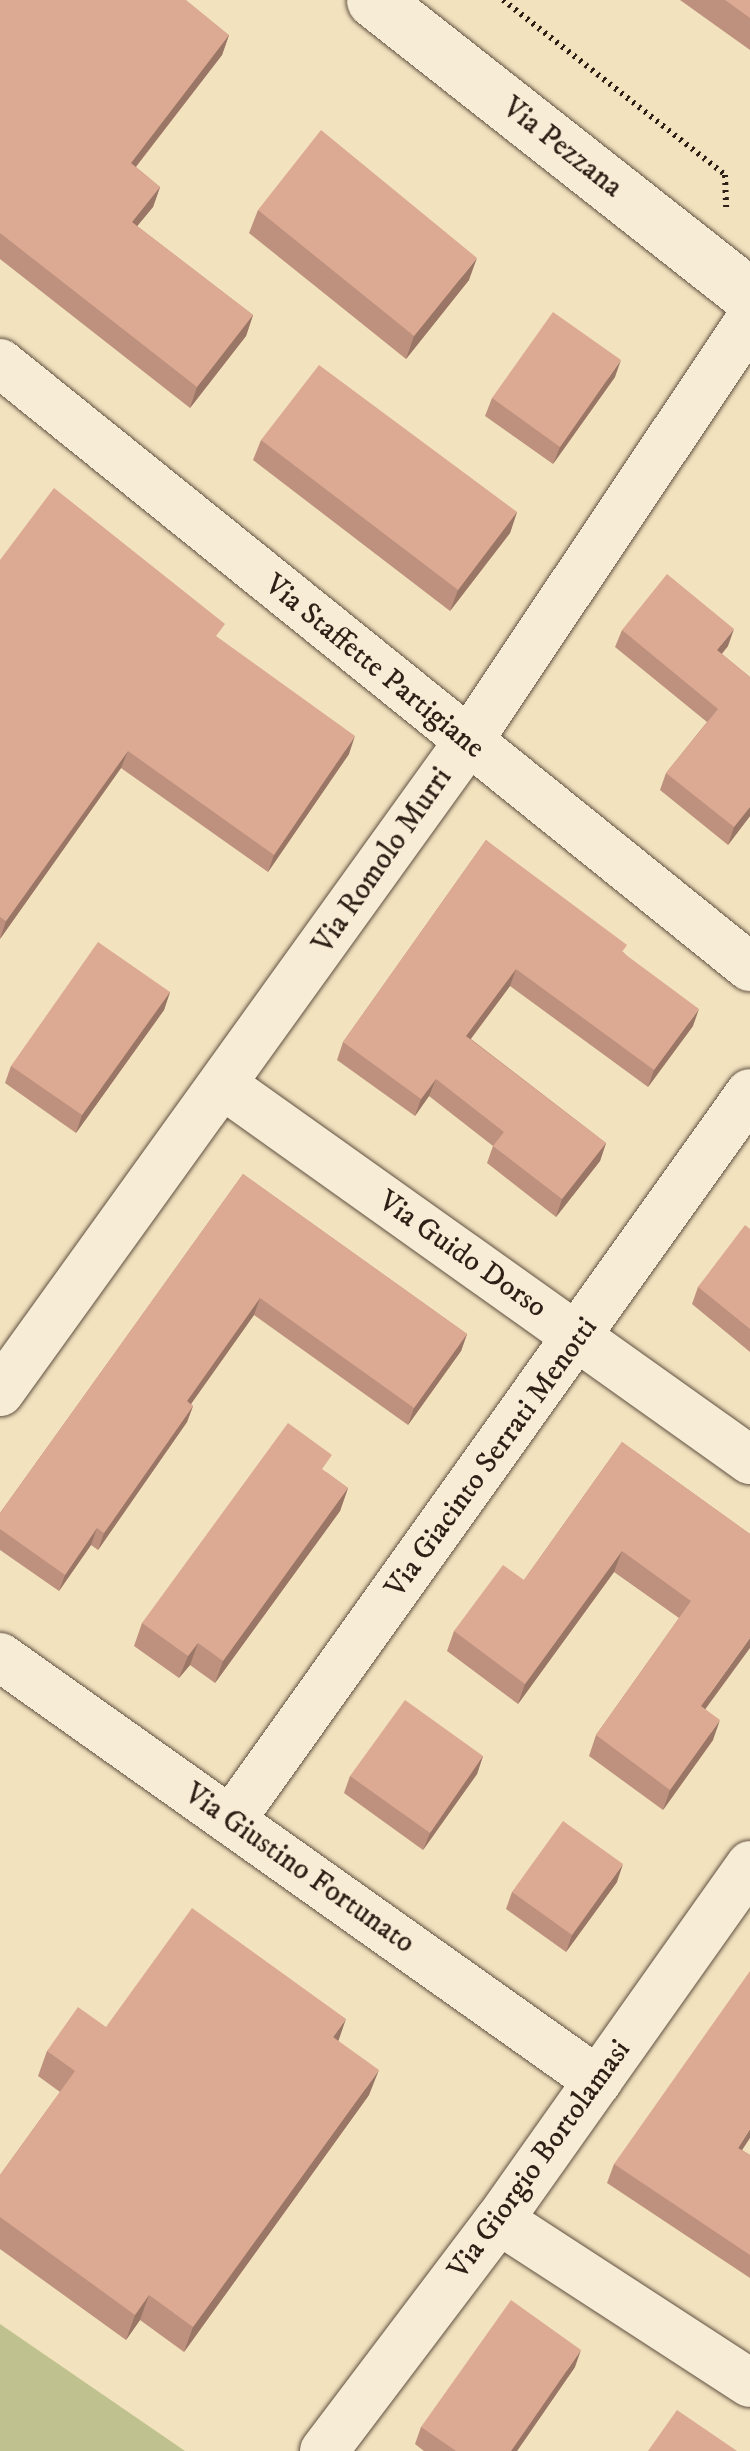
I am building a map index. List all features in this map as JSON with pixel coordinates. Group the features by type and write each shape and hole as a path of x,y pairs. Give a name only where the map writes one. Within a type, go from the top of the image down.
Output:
{"street":[{"name":"Via Pezzana","path":"374,0 750,296"},
{"name":"Via Romolo Murri","path":"0,1392 467,743 750,320"},
{"name":"Via Staffette Partigiane","path":"4,374 750,967"},
{"name":"Via Guido Dorso","path":"223,1086 750,1460"},
{"name":"Via Giacinto Serrati Menotti","path":"230,1820 579,1338 750,1094"},
{"name":"Via Giustino Fortunato","path":"0,1657 598,2082"},
{"name":"Via Giorgio Bortolamasi","path":"324,2451 499,2220 750,1865"},
{"path":"499,2220 750,2383"}],"path":[{"path":"503,0 725,175 726,223"}],"green space":[{"path":"0,2324 185,2451 0,2451"}],"building":[{"path":"0,0 186,0 229,35 131,163 160,187 132,222 253,315 197,387 0,233"},
{"path":"725,0 750,0 750,18"},
{"path":"321,130 477,258 414,336 258,210"},
{"path":"553,312 621,360 560,447 492,398"},
{"path":"319,365 517,512 458,590 261,440"},
{"path":"54,488 225,624 216,636 355,736 274,855 128,751 6,921 0,917 0,560"},
{"path":"667,574 734,629 717,650 750,677 750,807 734,827 666,773 718,709 622,630"},
{"path":"486,840 627,945 622,952 699,1009 654,1070 516,969 466,1036 606,1143 562,1199 493,1146 504,1132 436,1079 421,1099 343,1042"},
{"path":"98,942 170,992 82,1115 11,1066"},
{"path":"243,1174 467,1334 414,1408 260,1298 187,1401 193,1406 104,1533 97,1528 65,1575 0,1529 0,1513"},
{"path":"745,1225 750,1229 750,1329 698,1287"},
{"path":"288,1423 332,1455 322,1469 348,1488 223,1661 198,1643 188,1656 142,1623"},
{"path":"622,1442 750,1534 750,1638 701,1706 720,1720 670,1790 596,1735 691,1601 622,1551 525,1684 454,1631 503,1565 524,1580"},
{"path":"405,1700 483,1756 430,1833 350,1776"},
{"path":"563,1821 623,1864 572,1935 512,1892"},
{"path":"192,1908 346,2019 333,2037 379,2070 193,2327 149,2295 135,2315 0,2217 0,2175 75,2071 47,2051 78,2007 106,2027"},
{"path":"750,1971 750,2129 738,2148 750,2155 750,2255 614,2164"},
{"path":"511,2300 581,2350 511,2451 456,2451 421,2427"},
{"path":"677,2410 737,2451 648,2451"}]}
